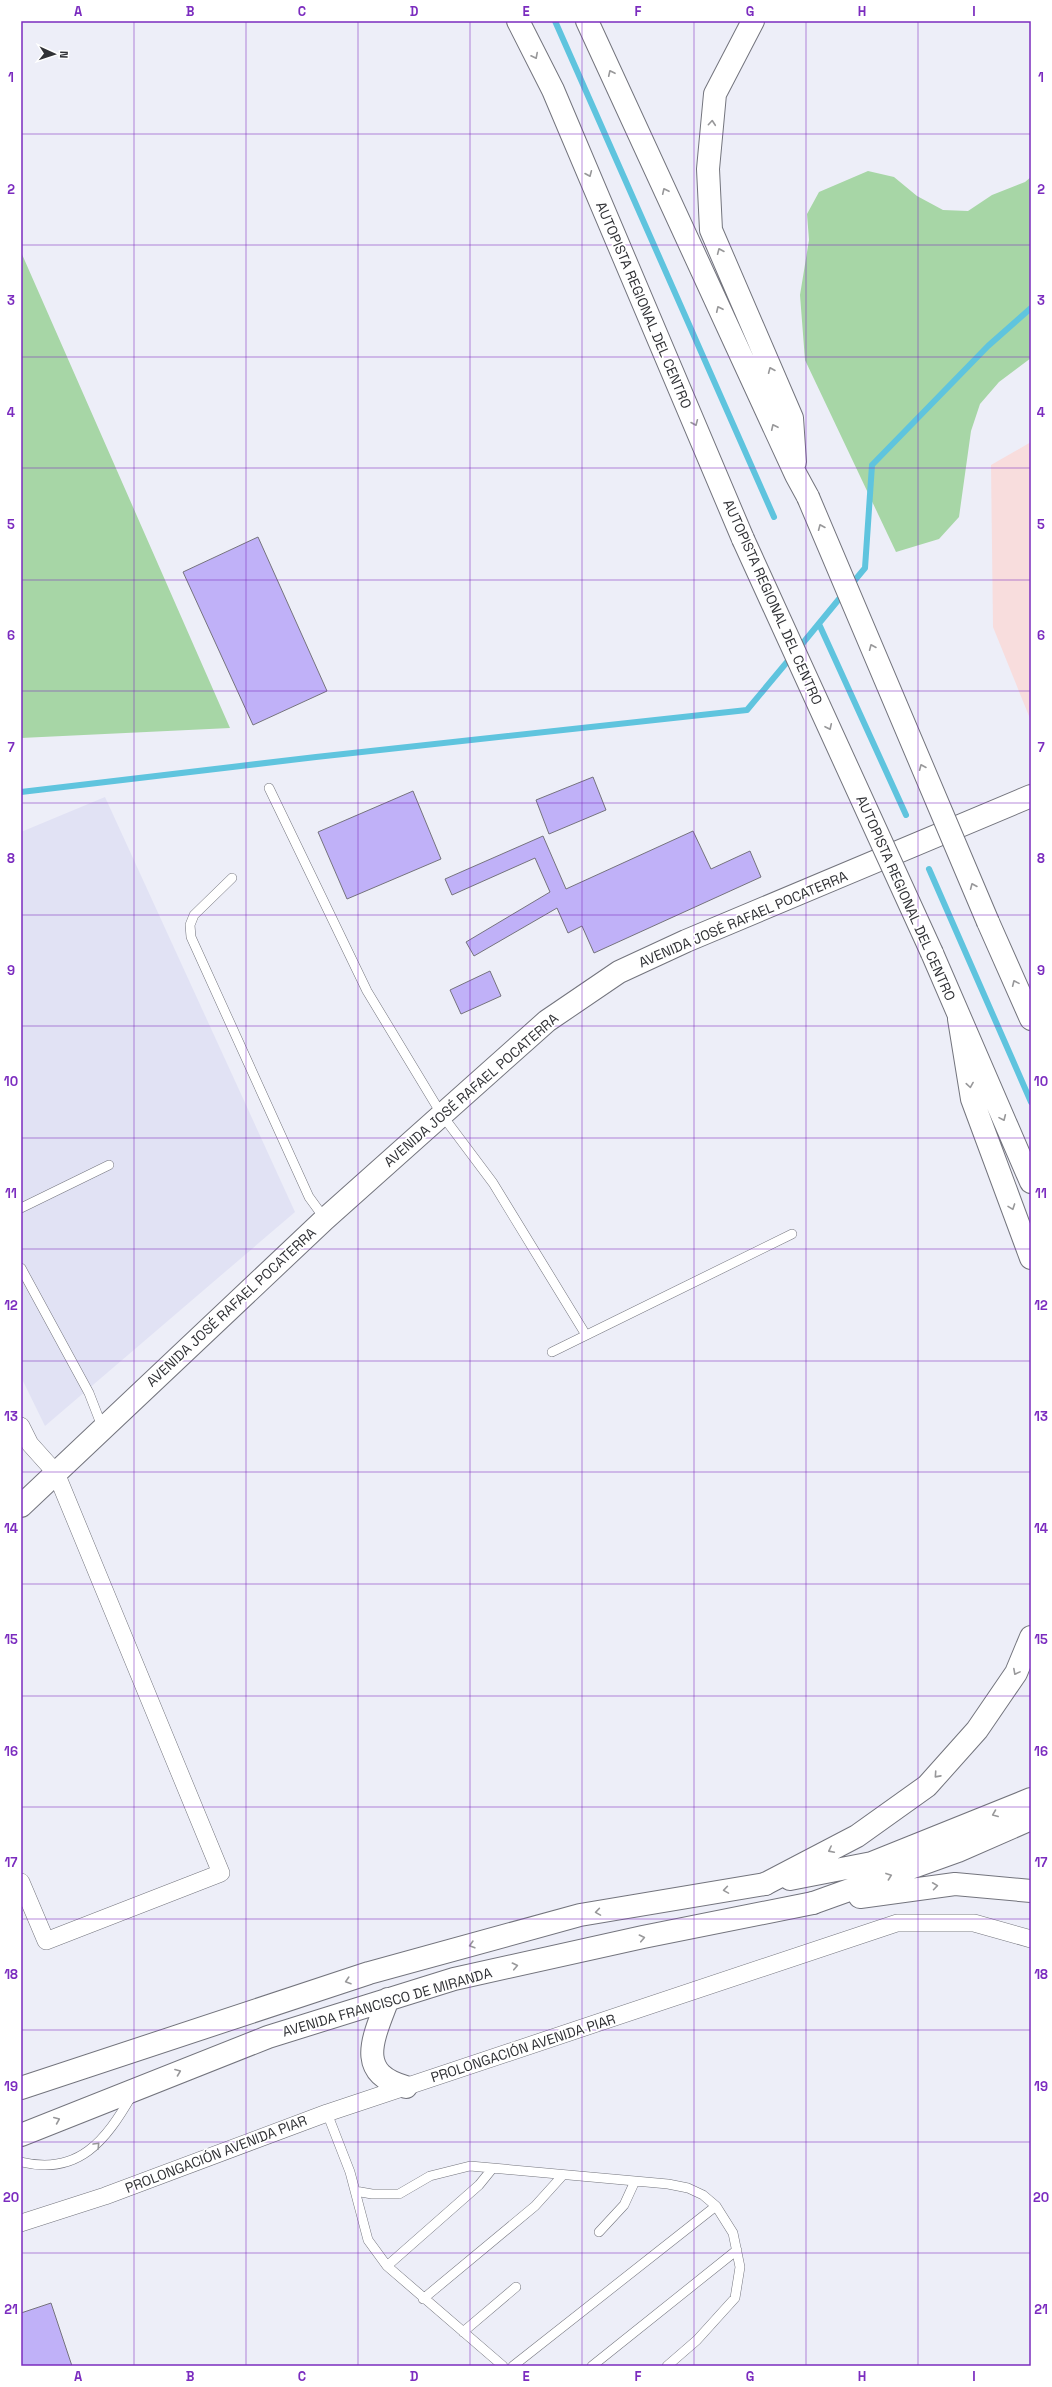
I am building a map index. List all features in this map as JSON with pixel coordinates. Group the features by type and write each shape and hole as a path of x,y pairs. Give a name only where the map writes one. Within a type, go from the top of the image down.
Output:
{"main road":[{"name":"AUTOPISTA REGIONAL DEL CENTRO","path":"518,21 553,90 743,539 932,952 959,1019 1031,1182"},
{"path":"587,21 796,475 808,497 988,922 1031,1018"},
{"path":"753,21 715,94 708,169 711,230 792,418 796,475"},
{"name":"AVENIDA JOSÉ RAFAEL POCATERRA","path":"21,1506 325,1219 547,1021 619,972 686,941 1031,796"},
{"path":"959,1019 972,1099 1031,1258"},
{"path":"765,1884 857,1836 927,1786 977,1730 1016,1673 1031,1637"},
{"name":"AVENIDA FRANCISCO DE MIRANDA","path":"21,2088 369,1973 557,1921 580,1915 765,1884 872,1863 1031,1799"},
{"path":"813,1903 958,1851 1031,1819"},
{"path":"813,1903 955,1884 1031,1891"},
{"name":"AVENIDA FRANCISCO DE MIRANDA","path":"21,2135 268,2037 454,1979 643,1937 813,1903"},
{"path":"388,1999 374,2036 373,2065 379,2074 390,2082 406,2087"}],"street":[{"path":"21,1426 26,1447 56,1473 221,1873 46,1941 21,1882"},
{"name":"PROLONGACIÓN AVENIDA PIAR","path":"21,2223 105,2196 327,2113 897,1923 974,1923 1031,1939"}],"lane":[{"path":"269,788 367,991 442,1114 493,1182 586,1335"},
{"path":"232,878 194,914 190,925 191,937 309,1197 325,1219"},
{"path":"21,1208 109,1165"},
{"path":"552,1352 792,1234"},
{"path":"21,1268 89,1393 103,1429"},
{"path":"21,2162 45,2166 71,2160 93,2150 115,2124 137,2088"},
{"path":"327,2113 350,2172 368,2240 387,2266 423,2299 503,2366"},
{"path":"355,2191 372,2194 399,2194 430,2176 470,2166 635,2181 688,2188 703,2195 716,2206 733,2233 740,2267 735,2298 697,2340 667,2366"},
{"path":"387,2266 479,2185 492,2168"},
{"path":"423,2299 535,2206 563,2175"},
{"path":"599,2232 624,2205 635,2181"},
{"path":"513,2366 716,2206"},
{"path":"592,2366 737,2250"},
{"path":"463,2332 516,2287"}],"shaded area":[{"path":"1031,442 1031,721 993,627 991,465"},
{"path":"105,797 295,1212 45,1426 21,1377 21,832"}],"green space":[{"path":"868,171 894,177 917,196 943,210 968,211 992,195 1025,182 1031,177 1031,358 999,382 980,404 971,431 959,517 939,539 896,552 805,360 800,295 809,240 807,214 819,192"},
{"path":"21,252 230,728 21,738"}],"building":[{"path":"258,537 327,691 253,725 183,572"},
{"path":"593,777 606,810 549,834 536,800"},
{"path":"413,791 441,859 347,899 318,832"},
{"path":"693,831 711,869 750,851 761,877 594,953 582,926 568,933 557,908 474,956 466,942 550,892 535,858 452,895 445,879 543,836 566,889"},
{"path":"490,971 501,996 461,1014 450,990"},
{"path":"51,2303 72,2366 21,2366 21,2313"}],"waterway":[{"path":"555,21 774,517"},
{"path":"850,586 865,568 872,465 988,346 1031,308"},
{"path":"798,649 844,593"},
{"path":"819,624 906,815"},
{"path":"21,792 316,757 747,710 792,656"},
{"path":"929,869 1031,1102"}]}
